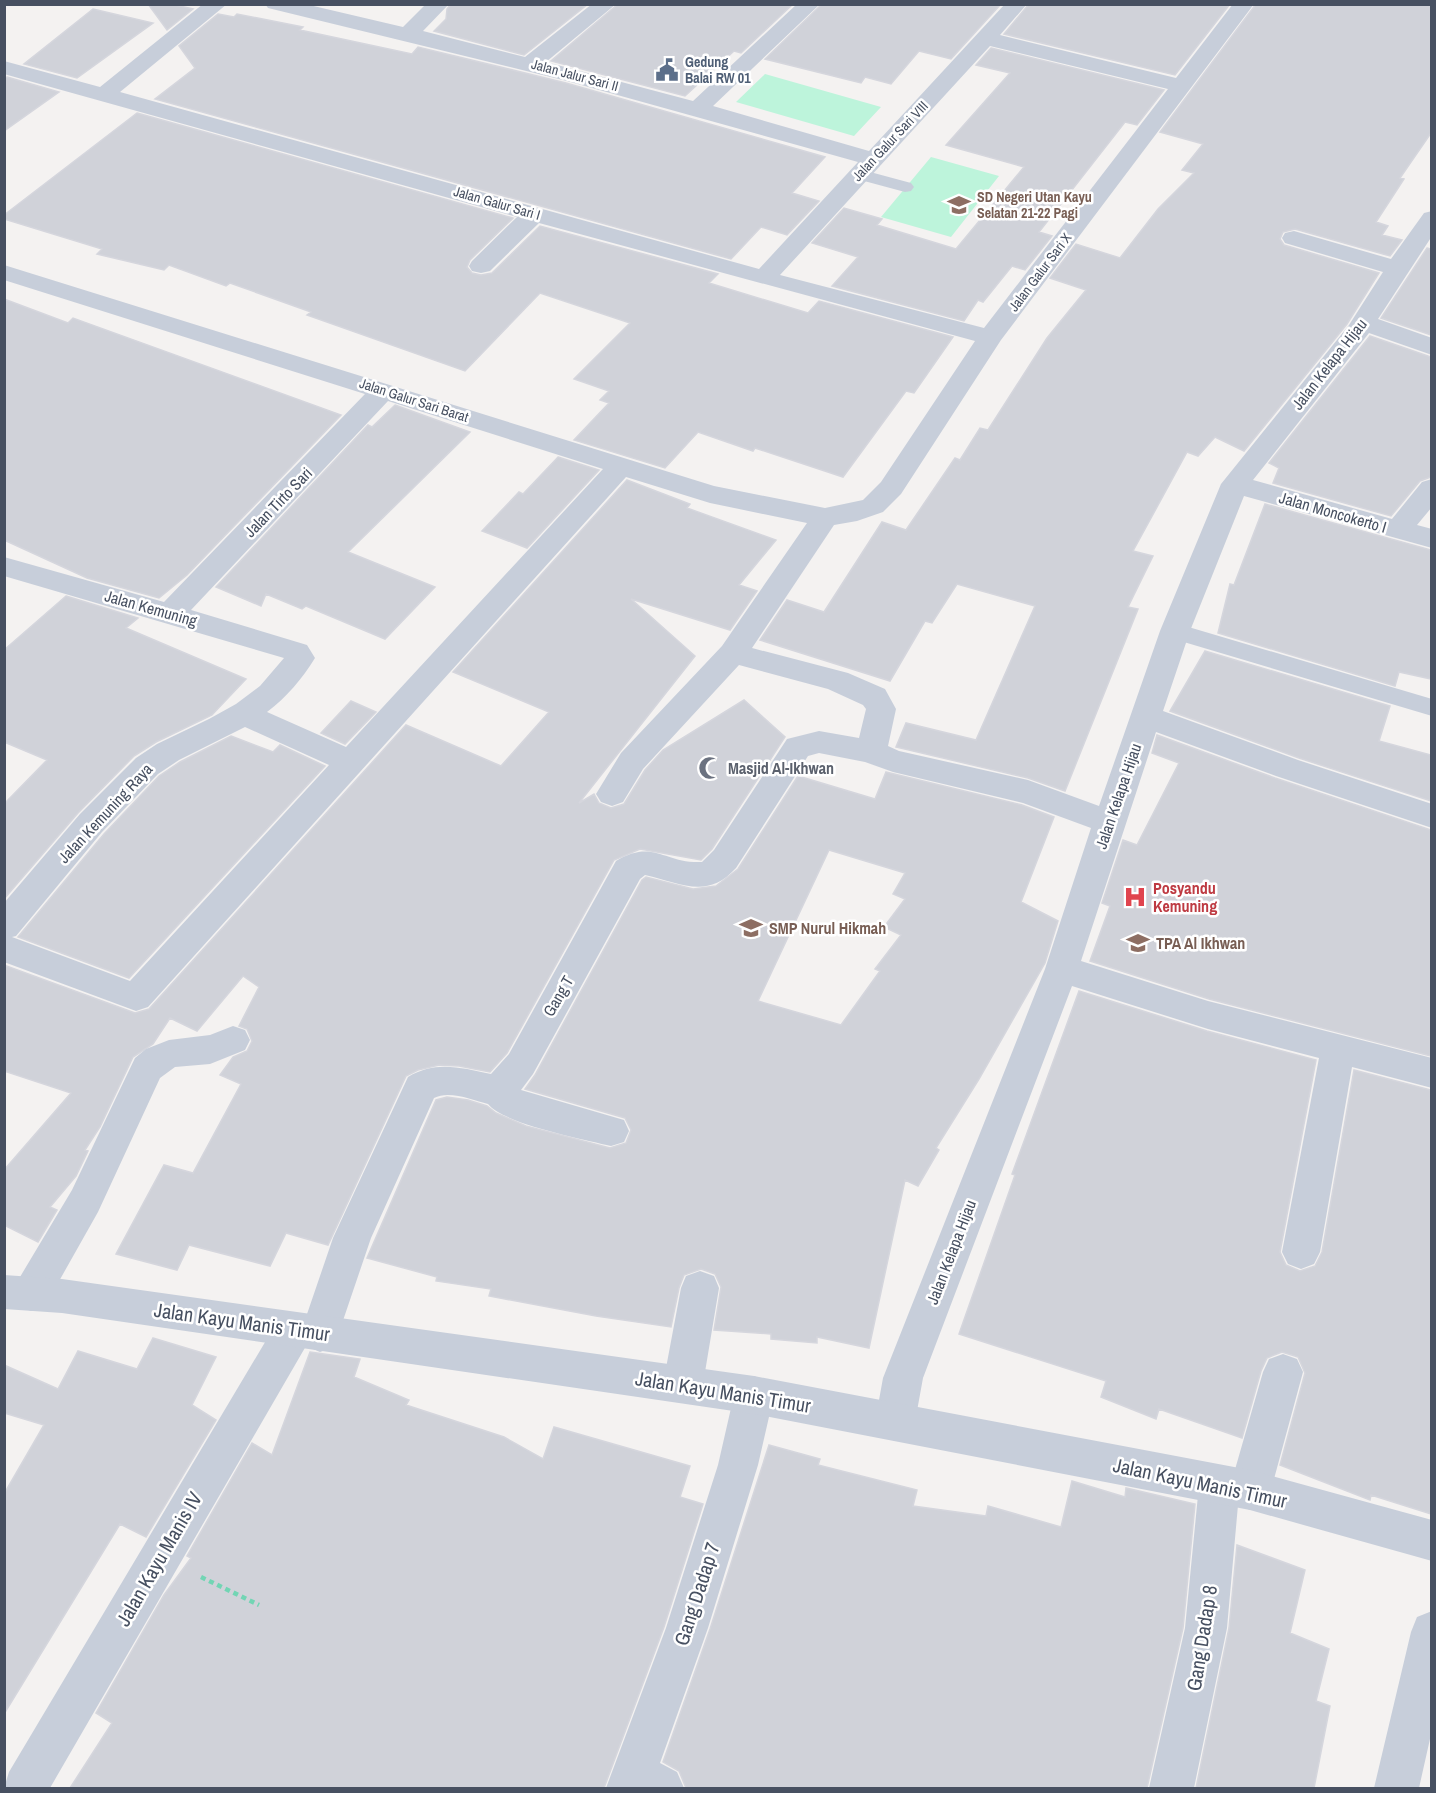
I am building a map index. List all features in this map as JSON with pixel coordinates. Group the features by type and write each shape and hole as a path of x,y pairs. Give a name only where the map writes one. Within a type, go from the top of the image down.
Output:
{"street":[{"path":"104,94 218,4"},
{"name":"Jalan Jalur Sari II","path":"275,4 409,33 699,107 865,166"},
{"path":"409,33 439,4"},
{"path":"531,63 606,4"},
{"path":"699,107 810,4"},
{"name":"Jalan Galur Sari VIII","path":"764,278 1017,4"},
{"name":"Jalan Galur Sari X","path":"825,517 865,509 873,506 883,497 936,423 990,337 1244,4"},
{"path":"986,38 1182,86"},
{"name":"Jalan Galur Sari I","path":"4,67 764,278 990,337"},
{"path":"481,266 534,214"},
{"name":"Jalan Kelapa Hijau","path":"899,1402 959,1230 1062,969 1109,822 1175,631 1235,484 1363,322 1431,219"},
{"path":"1294,238 1397,268"},
{"name":"Jalan Galur Sari Barat","path":"4,273 384,390 710,494 825,517"},
{"path":"1363,322 1431,348"},
{"name":"Jalan Tirto Sari","path":"171,614 384,390"},
{"path":"4,948 136,997 621,466"},
{"name":"Jalan Moncokerto I","path":"1235,484 1431,539"},
{"path":"1398,530 1431,488"},
{"path":"612,794 632,761 733,653 825,517"},
{"name":"Jalan Kemuning","path":"4,566 297,652"},
{"name":"Jalan Kemuning Raya","path":"4,927 108,806 147,766 170,749 225,725 273,692 300,657 297,652"},
{"path":"733,653 837,681 874,697 881,709 871,752 893,761 1028,792 1109,822"},
{"path":"243,714 351,762"},
{"path":"1145,716 1287,768 1431,816"},
{"name":"Gang T","path":"499,1091 521,1064 628,870 641,862 676,871 705,874 714,871 725,859 798,747 819,742 871,752"},
{"path":"1062,969 1208,1015 1431,1074"},
{"path":"18,1293 85,1201 147,1068 159,1057 169,1052 219,1049 233,1040"},
{"path":"1301,1252 1338,1049"},
{"path":"307,1332 421,1088 432,1081 453,1081 499,1091 506,1100 515,1105 610,1131"},
{"path":"683,1384 700,1288"},
{"name":"Jalan Kayu Manis Timur","path":"18,1293 754,1395 899,1402 1431,1541"},
{"name":"Jalan Kayu Manis IV","path":"26,1788 307,1332"},
{"name":"Gang Dadap 8","path":"1171,1788 1234,1488 1283,1372"},
{"name":"Gang Dadap 7","path":"641,1784 738,1465 754,1395"},
{"path":"1396,1788 1431,1632"}],"lane":[{"path":"865,166 905,187"},
{"path":"1175,631 1431,708"}],"path":[{"path":"192,1574 259,1605"}],"green space":[{"path":"765,74 881,107 854,136 736,102"},
{"path":"931,157 999,176 951,237 881,217"}],"building":[{"path":"148,4 171,4 193,9 167,30"},
{"path":"451,4 588,4 524,55 434,31 446,19 447,9"},
{"path":"618,4 793,4 741,53 734,51 685,96 551,61"},
{"path":"822,4 1001,4 951,59 919,51 891,84 865,77 861,83 765,59"},
{"path":"1029,4 1230,4 1175,75 1004,34"},
{"path":"1256,4 1431,4 1431,133 1400,178 1404,179 1376,222 1388,226 1382,235 1402,240 1390,256 1295,229 1283,232 1280,239 1284,245 1379,273 1347,324 1244,451 1215,437 1198,456 1187,452 1133,551 1153,556 1128,607 1138,609 1065,791 1028,778 896,747 906,723 976,740 1035,606 957,584 932,623 925,621 890,681 760,640 787,600 824,612 882,522 906,530 955,458 960,460 980,428 988,430 1047,338 1086,290 1050,278 1076,244 1120,258 1158,209 1194,173 1182,170 1203,144 1160,132"},
{"path":"93,9 153,23 77,78 24,64"},
{"path":"218,14 234,17 237,14 303,27 300,30 412,54 418,47 566,83 825,157 792,193 819,201 787,235 761,227 731,259 155,99 195,68 179,46"},
{"path":"991,48 1164,90 1137,125 1125,122 1039,232 1052,236 1025,270 1012,266 983,302 978,300 964,321 832,286 858,257 812,243 844,208 882,219 877,225 956,249 1024,167 946,145 1010,73 976,65"},
{"path":"7,77 59,92 4,131 4,79"},
{"path":"137,113 513,218 470,260 467,267 472,273 481,275 492,273 540,226 718,274 709,283 808,313 819,301 953,337 914,393 906,391 843,477 755,448 753,451 698,432 665,468 574,440 609,403 600,400 609,391 574,379 630,323 540,293 465,371 307,315 311,312 230,283 226,286 169,265 164,270 97,254 102,249 4,219 4,215"},
{"path":"1427,248 1431,249 1431,335 1381,318"},
{"path":"4,299 68,323 73,318 341,415 187,575 159,598 87,578 4,540"},
{"path":"1370,336 1431,357 1431,477 1420,481 1391,516 1273,483 1279,468 1269,463"},
{"path":"395,405 470,432 348,552 435,587 385,639 306,606 302,609 266,594 261,606 216,587 368,425 372,427"},
{"path":"558,457 599,470 527,548 482,531 519,492 523,494"},
{"path":"627,480 690,504 687,508 776,540 739,585 757,591 730,630 631,599 695,656 579,803 594,794 599,803 611,808 624,804 645,770 663,750 744,700 785,737 712,849 701,860 640,849 614,860 507,1053 490,1072 439,1065 418,1070 406,1076 328,1245 286,1233 270,1266 189,1245 177,1270 116,1254 164,1165 193,1173 241,1084 220,1075 233,1057 247,1051 252,1041 247,1029 239,1026 259,987 243,976 197,1031 170,1018 153,1044 133,1057 100,1127 85,1150 88,1151 76,1176 50,1207 57,1210 38,1242 4,1225 4,1170 71,1093 4,1071 4,965 135,1013 149,1009 406,725 501,766 549,712 453,672"},
{"path":"1265,504 1431,550 1431,679 1399,672 1395,686 1218,633 1230,584 1234,585"},
{"path":"66,596 138,618 126,628 246,679 212,715 156,742 134,756 78,813 4,899 4,804 47,760 4,742 4,650"},
{"path":"1205,651 1390,706 1379,741 1431,755 1431,801 1299,758 1170,711"},
{"path":"351,701 376,712 345,744 321,733"},
{"path":"1157,735 1275,778 1431,830 1431,1056 1209,999 1090,961 1110,906 1102,903 1123,840 1137,845 1179,763 1152,753"},
{"path":"231,736 273,752 280,745 325,766 129,978 18,937 104,834 159,776 180,762"},
{"path":"886,772 1022,805 1054,817 1021,902 1058,921 1045,963 979,1079 936,1148 939,1150 918,1186 905,1180 869,1348 817,1337 817,1343 771,1339 771,1334 714,1330 721,1287 715,1274 701,1269 684,1275 671,1327 489,1296 491,1289 436,1281 437,1277 367,1258 436,1100 447,1097 468,1100 487,1106 496,1113 526,1126 610,1148 626,1143 631,1130 625,1118 525,1089 535,1075 642,880 646,877 693,889 716,886 738,869 798,776 875,799","holes":["829,850 905,873 893,894 905,899 884,927 901,935 875,969 880,971 841,1025 758,1001"]},
{"path":"1079,991 1207,1031 1316,1060 1280,1252 1286,1265 1300,1271 1315,1266 1322,1252 1354,1070 1431,1090 1431,1514 1371,1495 1370,1500 1280,1465 1305,1373 1298,1357 1282,1352 1267,1358 1261,1371 1242,1438 1159,1409 1156,1419 1101,1397 1106,1381 959,1334 1015,1175 1012,1174"},
{"path":"153,1338 216,1357 192,1405 216,1420 146,1537 120,1524 4,1714 4,1494 44,1425 4,1413 4,1365 58,1389 78,1351 137,1369"},
{"path":"310,1352 360,1359 354,1377 409,1400 406,1405 504,1437 543,1459 554,1427 690,1466 680,1497 703,1504 664,1627 604,1788 70,1788 112,1723 96,1713 164,1595 191,1558 187,1556 252,1443 272,1455"},
{"path":"769,1445 820,1459 818,1465 917,1490 913,1506 986,1516 988,1506 1061,1527 1072,1481 1125,1497 1126,1488 1195,1504 1183,1628 1147,1788 686,1788 679,1771 663,1762 710,1629"},
{"path":"1237,1545 1305,1570 1290,1633 1329,1649 1316,1701 1330,1706 1314,1788 1196,1788 1229,1628"}],"place":[{"name":"Gedung Balai RW 01","path":"667,70"},
{"name":"SD Negeri Utan Kayu Selatan 21-22 Pagi","path":"959,205"},
{"name":"Masjid Al-Ikhwan","path":"710,768"},
{"name":"Posyandu Kemuning","path":"1135,897"},
{"name":"SMP Nurul Hikmah","path":"751,928"},
{"name":"TPA Al Ikhwan","path":"1138,943"}]}
